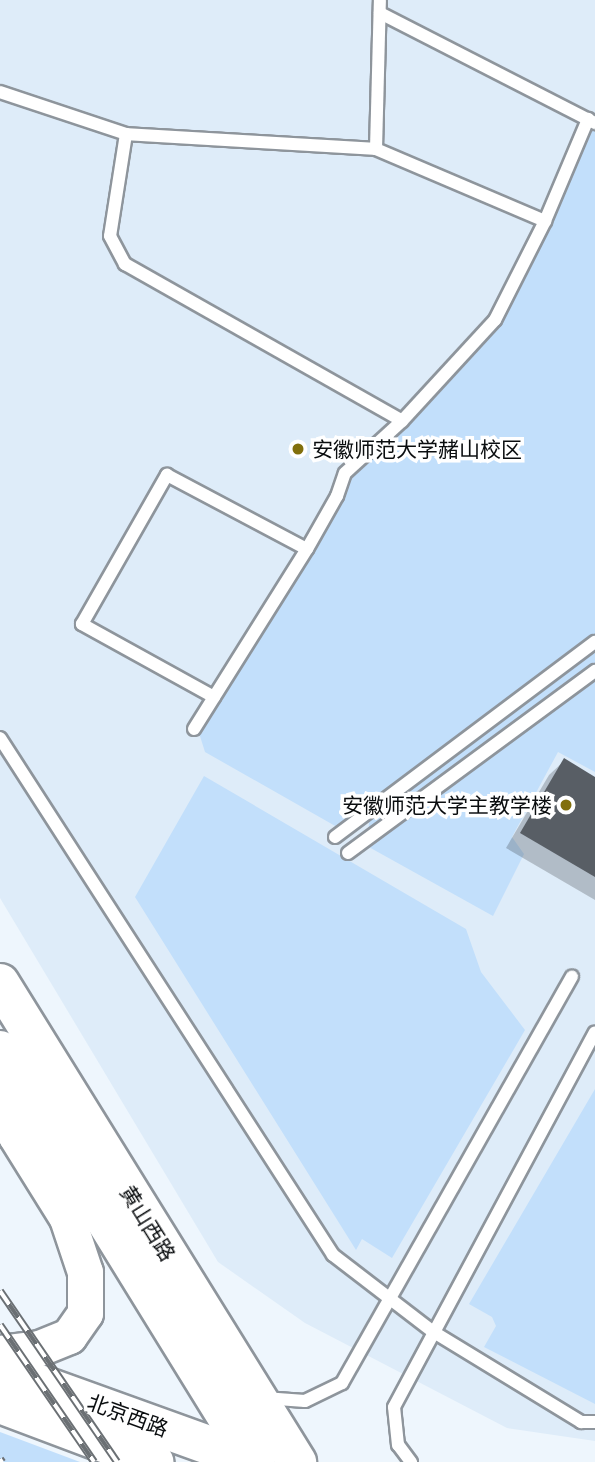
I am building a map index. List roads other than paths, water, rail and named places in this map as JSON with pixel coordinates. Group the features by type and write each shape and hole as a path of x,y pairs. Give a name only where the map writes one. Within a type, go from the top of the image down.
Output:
{"main road":[{"name":"黄山西路","path":"0,984 297,1462"},
{"name":"黄山西路","path":"3,1064 254,1462"},
{"path":"0,1100 16,1136 67,1218 85,1272 85,1313 69,1336 39,1348 0,1353"},
{"name":"北京西路","path":"0,1370 254,1462"},
{"name":"北京西路","path":"0,1404 154,1462"}],"lane":[{"path":"194,729 307,549 337,496 345,472 402,421 495,320 591,121 380,6 376,149"},
{"path":"0,92 126,134 376,149 545,221"},
{"path":"126,134 110,236 125,264 402,421"},
{"path":"214,697 82,624 167,475 307,549"},
{"path":"335,837 595,642"},
{"path":"348,853 595,671"},
{"path":"0,738 333,1255 432,1331 581,1422 595,1422"},
{"path":"257,1398 305,1401 342,1383 572,977"},
{"path":"411,1462 398,1445 394,1407 432,1331 595,1032"}],"railway":[{"path":"0,1291 117,1462"},
{"path":"0,1325 94,1462"}],"place":[{"name":"安徽师范大学赭山校区","path":"298,449"},
{"name":"安徽师范大学主教学楼","path":"566,805"}]}
